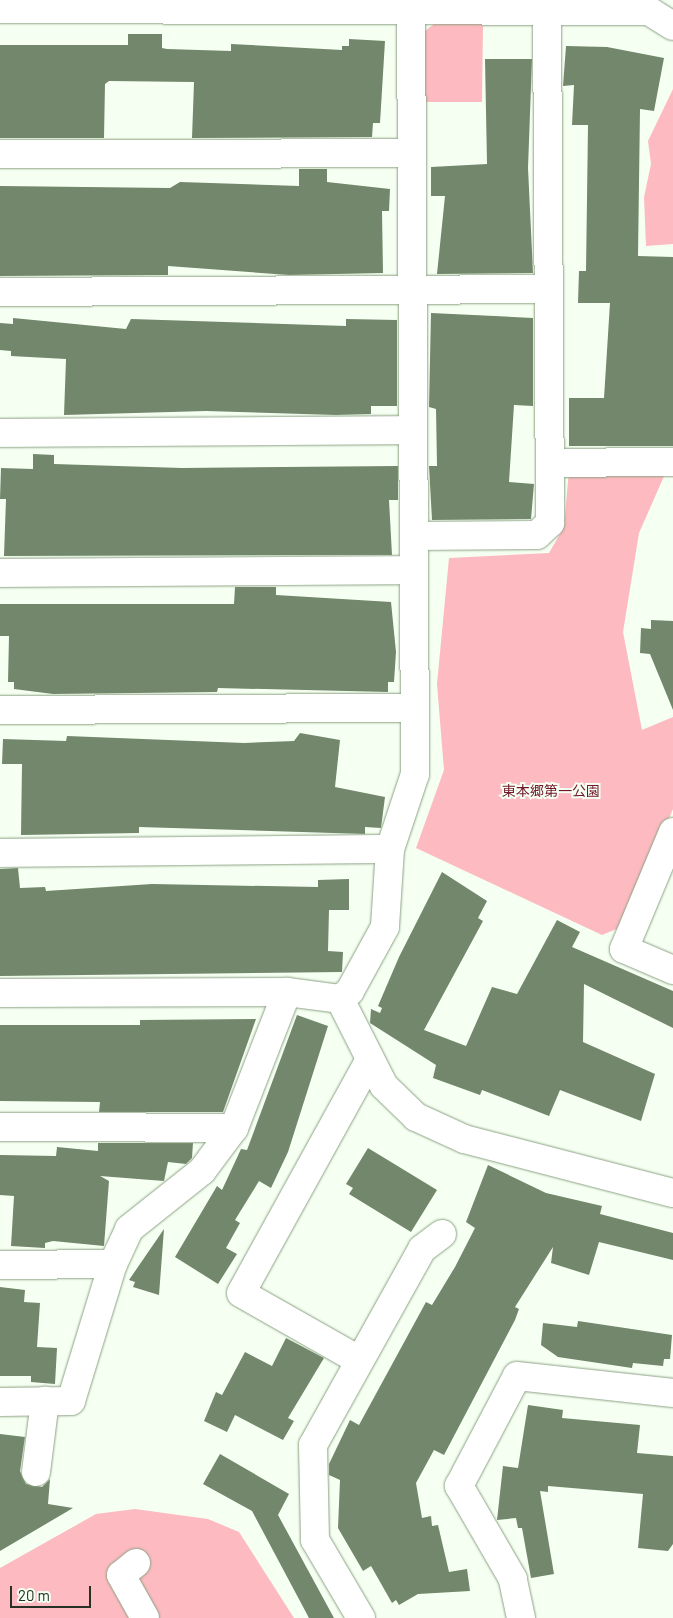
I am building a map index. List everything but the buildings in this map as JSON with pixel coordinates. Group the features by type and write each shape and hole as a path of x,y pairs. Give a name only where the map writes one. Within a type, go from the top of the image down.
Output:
{"street":[{"path":"414,536 537,535 550,523 547,4"},
{"path":"0,9 547,4 649,11 672,23"},
{"path":"0,993 287,992 340,999 350,991 385,926 390,849 416,774 411,5"},
{"path":"0,154 411,153"},
{"path":"0,292 548,288"},
{"path":"0,433 413,430"},
{"path":"550,463 673,462"},
{"path":"0,573 414,570"},
{"path":"0,710 415,708"},
{"path":"673,832 624,949 673,970"},
{"path":"0,853 390,849"},
{"path":"0,1402 71,1401 113,1264 129,1229 202,1171 234,1128 287,992"},
{"path":"340,999 384,1086 416,1117 464,1139 673,1193"},
{"path":"357,1359 241,1293 370,1059"},
{"path":"0,1127 234,1128"},
{"path":"360,1618 315,1540 313,1445 357,1359 422,1249 442,1234"},
{"path":"0,1265 113,1264"},
{"path":"520,1618 513,1579 459,1486 517,1376 673,1393"},
{"path":"36,1472 45,1401"},
{"path":"136,1563 121,1574 145,1618"}],"green space":[{"path":"434,24 483,24 482,102 423,102 421,34"},
{"path":"673,89 673,244 646,246 644,197 651,164 648,141"},
{"name":"東本郷第一公園","path":"569,470 665,474 639,533 623,632 642,730 673,717 673,809 624,926 602,935 416,848 444,770 437,684 449,558 549,553 564,527"},
{"path":"135,1509 208,1519 239,1532 294,1618 0,1618 0,1568 96,1514"}]}
